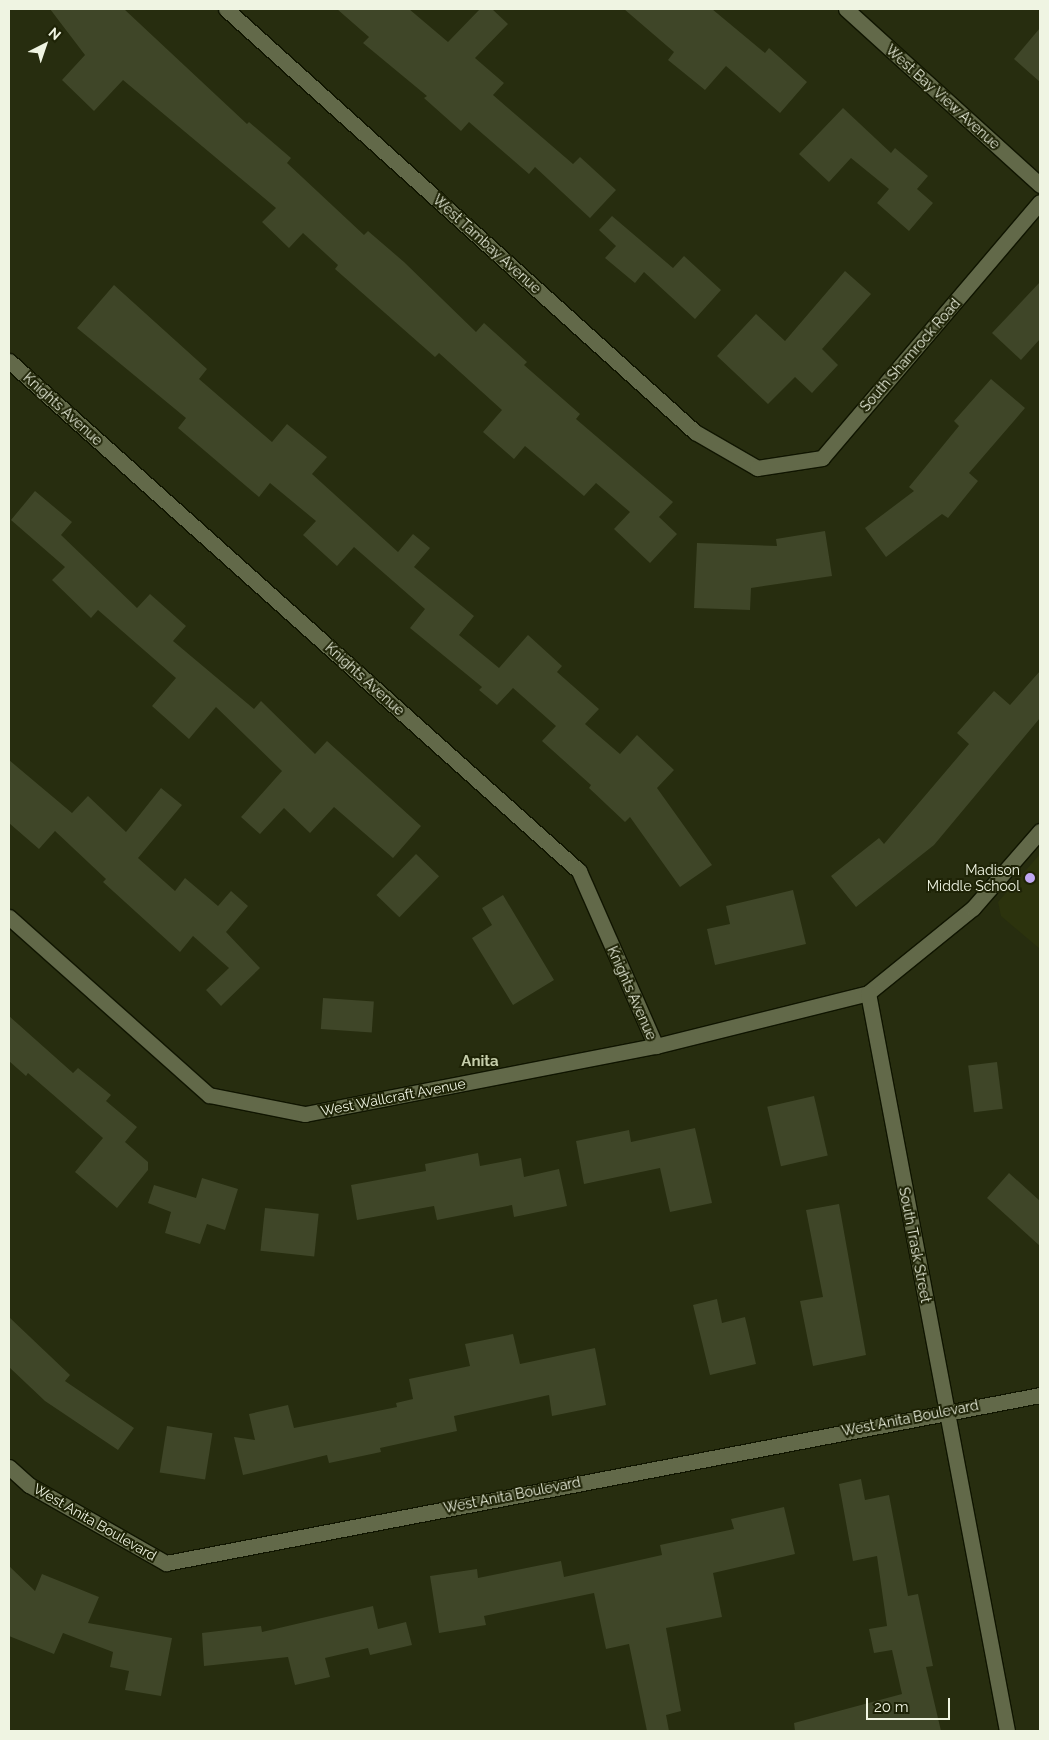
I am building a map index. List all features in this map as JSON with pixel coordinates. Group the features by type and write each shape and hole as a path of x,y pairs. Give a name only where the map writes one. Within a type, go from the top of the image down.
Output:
{"street":[{"name":"West Tambay Avenue","path":"226,9 695,432 757,468"},
{"name":"West Bay View Avenue","path":"846,9 1040,184"},
{"name":"South Shamrock Road","path":"757,468 822,458 1040,202"},
{"name":"Knights Avenue","path":"9,361 579,871 656,1046"},
{"path":"868,993 974,908 1040,830"},
{"name":"West Wallcraft Avenue","path":"9,917 210,1095 306,1114 656,1046 868,993"},
{"name":"South Trask Street","path":"868,993 1007,1731"},
{"name":"West Anita Boulevard","path":"9,1467 29,1485 166,1563 946,1410 1040,1394"}],"shaded area":[{"name":"Madison Middle School","path":"1040,854 1040,949 1001,916 998,902"}],"building":[{"path":"50,9 124,9 247,124 249,122 291,158 287,163 364,235 368,231 404,262 476,332 484,323 527,362 524,365 580,414 576,419 673,502 659,517 677,534 650,563 614,529 630,512 596,483 584,496 525,446 514,459 483,432 502,410 439,353 435,357 335,269 338,265 303,233 289,248 262,222 276,208 123,80 94,111 62,80 85,55"},
{"path":"337,9 409,9 448,42 480,9 492,9 508,24 475,58 504,83 493,95 573,164 580,157 616,190 590,218 535,167 529,174 469,122 461,131 424,98 427,96 363,43 369,37"},
{"path":"624,9 712,9 765,53 769,48 807,82 780,113 726,66 705,90 668,60 674,52"},
{"path":"1040,28 1040,82 1014,59"},
{"path":"843,108 891,153 895,148 928,176 917,189 933,203 909,231 877,203 889,189 851,158 829,182 799,154"},
{"path":"612,216 673,268 684,256 721,290 695,319 644,272 635,283 605,258 616,246 599,230"},
{"path":"845,271 871,294 822,349 838,365 812,393 795,377 768,404 717,356 756,314 785,341"},
{"path":"1040,282 1040,339 1021,360 992,333"},
{"path":"114,285 207,369 199,379 272,442 287,424 327,457 312,474 398,552 413,534 430,548 414,567 474,616 459,635 499,668 528,635 562,666 557,672 599,709 585,724 620,754 637,735 674,770 657,788 712,865 680,887 630,817 625,822 589,788 591,785 542,741 556,726 513,688 497,705 479,690 482,687 410,628 425,609 354,547 337,566 303,535 316,521 270,483 259,497 178,428 186,418 77,328"},
{"path":"991,379 1025,408 969,473 978,481 948,518 942,514 886,557 865,528 914,491 909,487 959,426 954,421"},
{"path":"35,491 72,522 61,535 137,608 150,594 186,626 173,641 254,709 261,701 315,754 327,741 421,826 393,858 334,807 310,833 284,808 260,834 241,817 282,771 216,707 189,739 152,706 176,678 98,610 91,618 52,580 65,567 11,520"},
{"path":"825,531 832,576 751,588 750,610 694,608 697,543 777,546 776,539"},
{"path":"1040,671 1040,718 934,845 856,907 831,876 879,838 884,844 969,744 957,733 994,691 1010,705"},
{"path":"9,760 72,813 88,796 126,832 161,788 182,805 138,858 175,891 185,878 218,906 231,891 248,906 226,932 260,968 221,1006 206,990 229,968 193,936 180,952 103,882 106,879 55,831 39,849 9,823"},
{"path":"416,854 439,876 399,917 376,895"},
{"path":"793,890 806,944 715,965 707,929 730,924 726,906"},
{"path":"503,895 554,980 513,1005 472,938 492,925 482,908"},
{"path":"323,998 374,1002 372,1032 321,1029"},
{"path":"9,1016 73,1073 78,1068 111,1095 106,1101 137,1127 125,1142 148,1162 148,1170 117,1208 75,1172 103,1138 28,1073 26,1076 9,1061"},
{"path":"997,1062 1003,1109 974,1112 968,1066"},
{"path":"814,1096 828,1155 781,1166 767,1107"},
{"path":"695,1128 712,1203 670,1212 660,1168 584,1184 576,1141 629,1130 631,1142"},
{"path":"478,1153 480,1166 521,1158 524,1177 559,1169 567,1206 514,1217 512,1205 437,1220 434,1206 357,1220 351,1185 426,1171 425,1164"},
{"path":"1009,1173 1040,1201 1040,1246 987,1198"},
{"path":"202,1178 238,1189 225,1230 207,1224 200,1244 165,1233 171,1212 148,1203 154,1185 196,1198"},
{"path":"839,1204 866,1355 813,1366 800,1301 823,1297 806,1210"},
{"path":"265,1208 319,1214 314,1256 261,1251"},
{"path":"717,1299 722,1323 745,1317 756,1364 710,1375 693,1305"},
{"path":"9,1317 70,1375 65,1381 134,1428 118,1450 45,1401 9,1367"},
{"path":"513,1334 520,1364 595,1348 606,1405 552,1416 549,1395 454,1416 457,1431 380,1448 381,1452 329,1463 327,1455 243,1475 234,1437 255,1440 249,1414 288,1405 294,1428 397,1407 396,1403 413,1399 409,1379 470,1366 465,1344"},
{"path":"167,1426 212,1433 205,1480 160,1472"},
{"path":"861,1479 865,1500 889,1495 908,1596 918,1594 933,1666 926,1667 941,1731 795,1731 794,1723 902,1694 892,1650 874,1653 869,1629 887,1626 877,1556 853,1561 839,1484"},
{"path":"784,1507 795,1554 713,1573 722,1617 666,1628 681,1711 666,1715 669,1731 647,1731 629,1644 606,1649 594,1593 484,1616 486,1625 439,1633 430,1576 477,1569 478,1578 561,1561 564,1577 662,1555 660,1545 734,1529 731,1519"},
{"path":"9,1566 35,1591 42,1574 99,1597 88,1623 172,1638 161,1696 125,1690 129,1671 110,1667 113,1652 63,1633 54,1654 9,1636"},
{"path":"373,1606 378,1629 406,1622 412,1645 370,1655 368,1648 325,1658 330,1677 295,1685 288,1657 204,1666 202,1633 261,1626 262,1632"}],"place":[{"name":"Madison Middle School","path":"1030,878"}],"district":[{"name":"Anita","path":"480,1062"}]}
